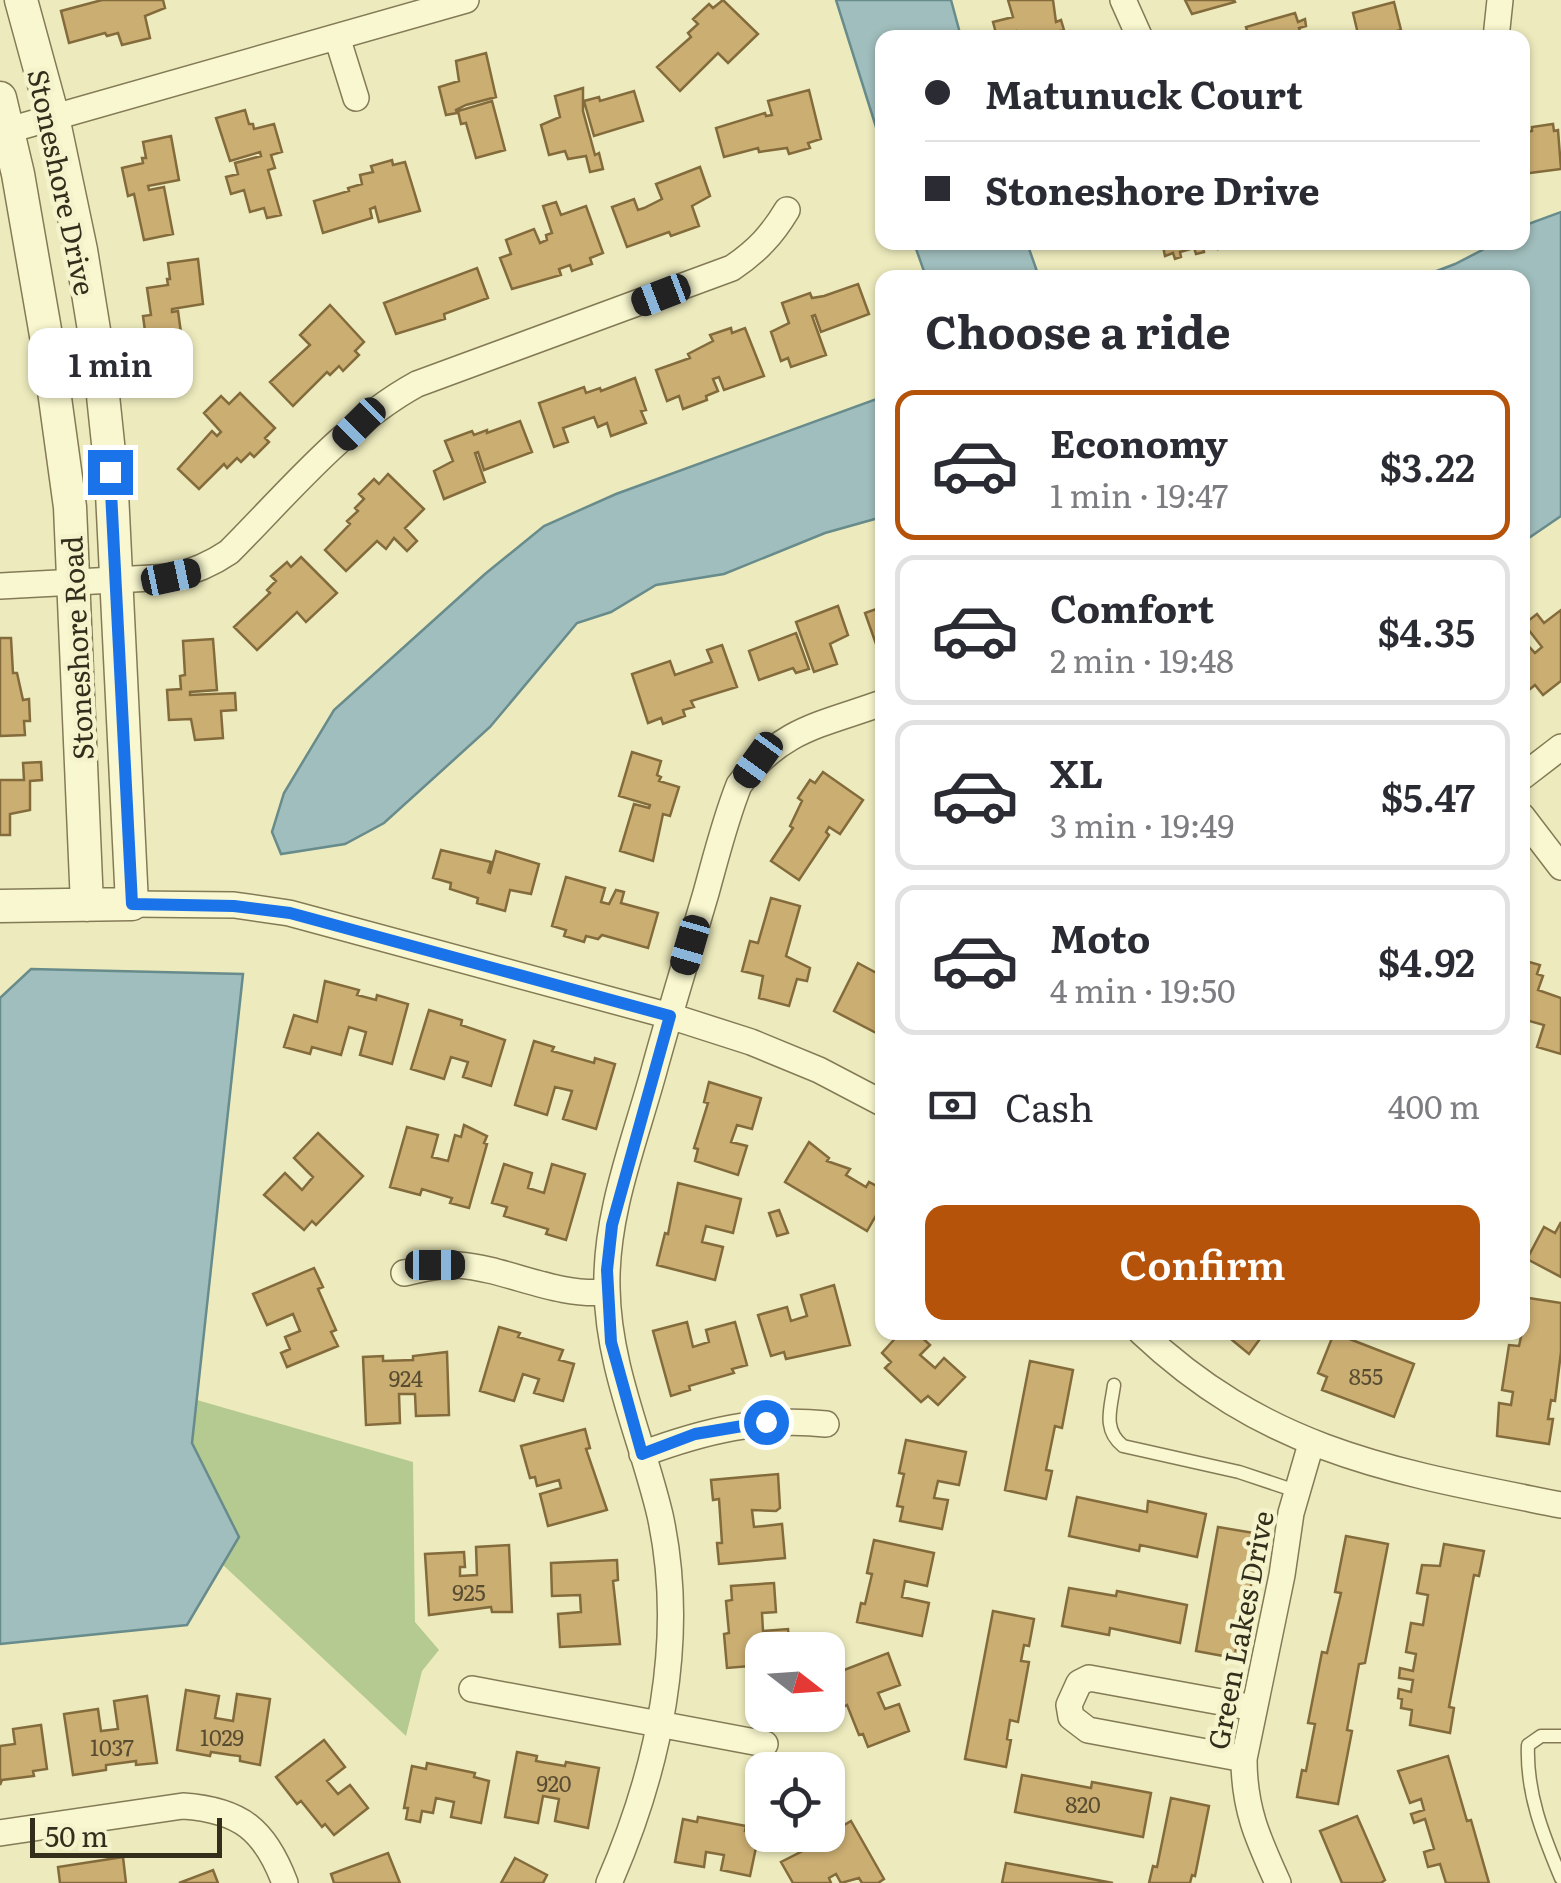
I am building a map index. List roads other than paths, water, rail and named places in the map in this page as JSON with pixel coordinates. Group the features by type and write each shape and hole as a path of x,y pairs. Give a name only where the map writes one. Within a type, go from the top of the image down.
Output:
{"street":[{"name":"Stoneshore Drive","path":"20,0 53,117 100,367 110,472 132,904"},
{"path":"4,121 53,117 466,0"},
{"path":"1123,0 1136,30"},
{"path":"1497,30 1500,0"},
{"path":"337,37 356,98"},
{"name":"Stoneshore Road","path":"0,98 51,365 70,506 87,905"},
{"path":"0,586 171,577 216,561 359,424 396,396 417,384 732,268 755,253 787,210"},
{"path":"610,1883 646,1783 660,1726 669,1665 671,1611 660,1515 611,1342 606,1292 612,1225 739,785 758,760 778,743 875,706"},
{"path":"1530,771 1561,747"},
{"path":"1530,826 1561,867"},
{"path":"0,906 234,906 290,913 670,1016 751,1042 875,1099"},
{"path":"404,1273 435,1265 462,1265 568,1291 606,1292"},
{"path":"1151,1340 1214,1391 1312,1444 1406,1474 1561,1505"},
{"path":"642,1454 695,1434 742,1424 790,1420 826,1424"},
{"name":"Green Lakes Drive","path":"1278,1883 1250,1820 1244,1759 1296,1492 1312,1444"},
{"path":"1244,1759 1088,1730 1071,1717 1069,1705 1079,1683 1089,1678 1254,1708"},
{"path":"472,1689 765,1744"},
{"path":"0,1833 183,1806 212,1808 238,1818 260,1836 274,1855 285,1883"}],"lane":[{"path":"1114,1385 1108,1426 1112,1437 1122,1446 1239,1472 1296,1492"},
{"path":"1561,1736 1541,1736 1528,1745 1527,1766 1537,1820 1561,1878"}],"water":[{"path":"836,0 951,0 959,30 875,30 875,124"},
{"path":"1561,212 1561,516 1530,537 1530,270 1439,270 1482,250 1530,250 1530,223"},
{"path":"916,250 1029,250 1037,270 924,270"},
{"path":"875,400 875,519 825,533 724,574 656,585 611,612 577,623 490,727 384,823 345,844 281,854 272,832 284,793 334,710 544,526 616,494"},
{"path":"31,969 243,974 192,1443 239,1537 187,1625 0,1644 0,998"}]}
